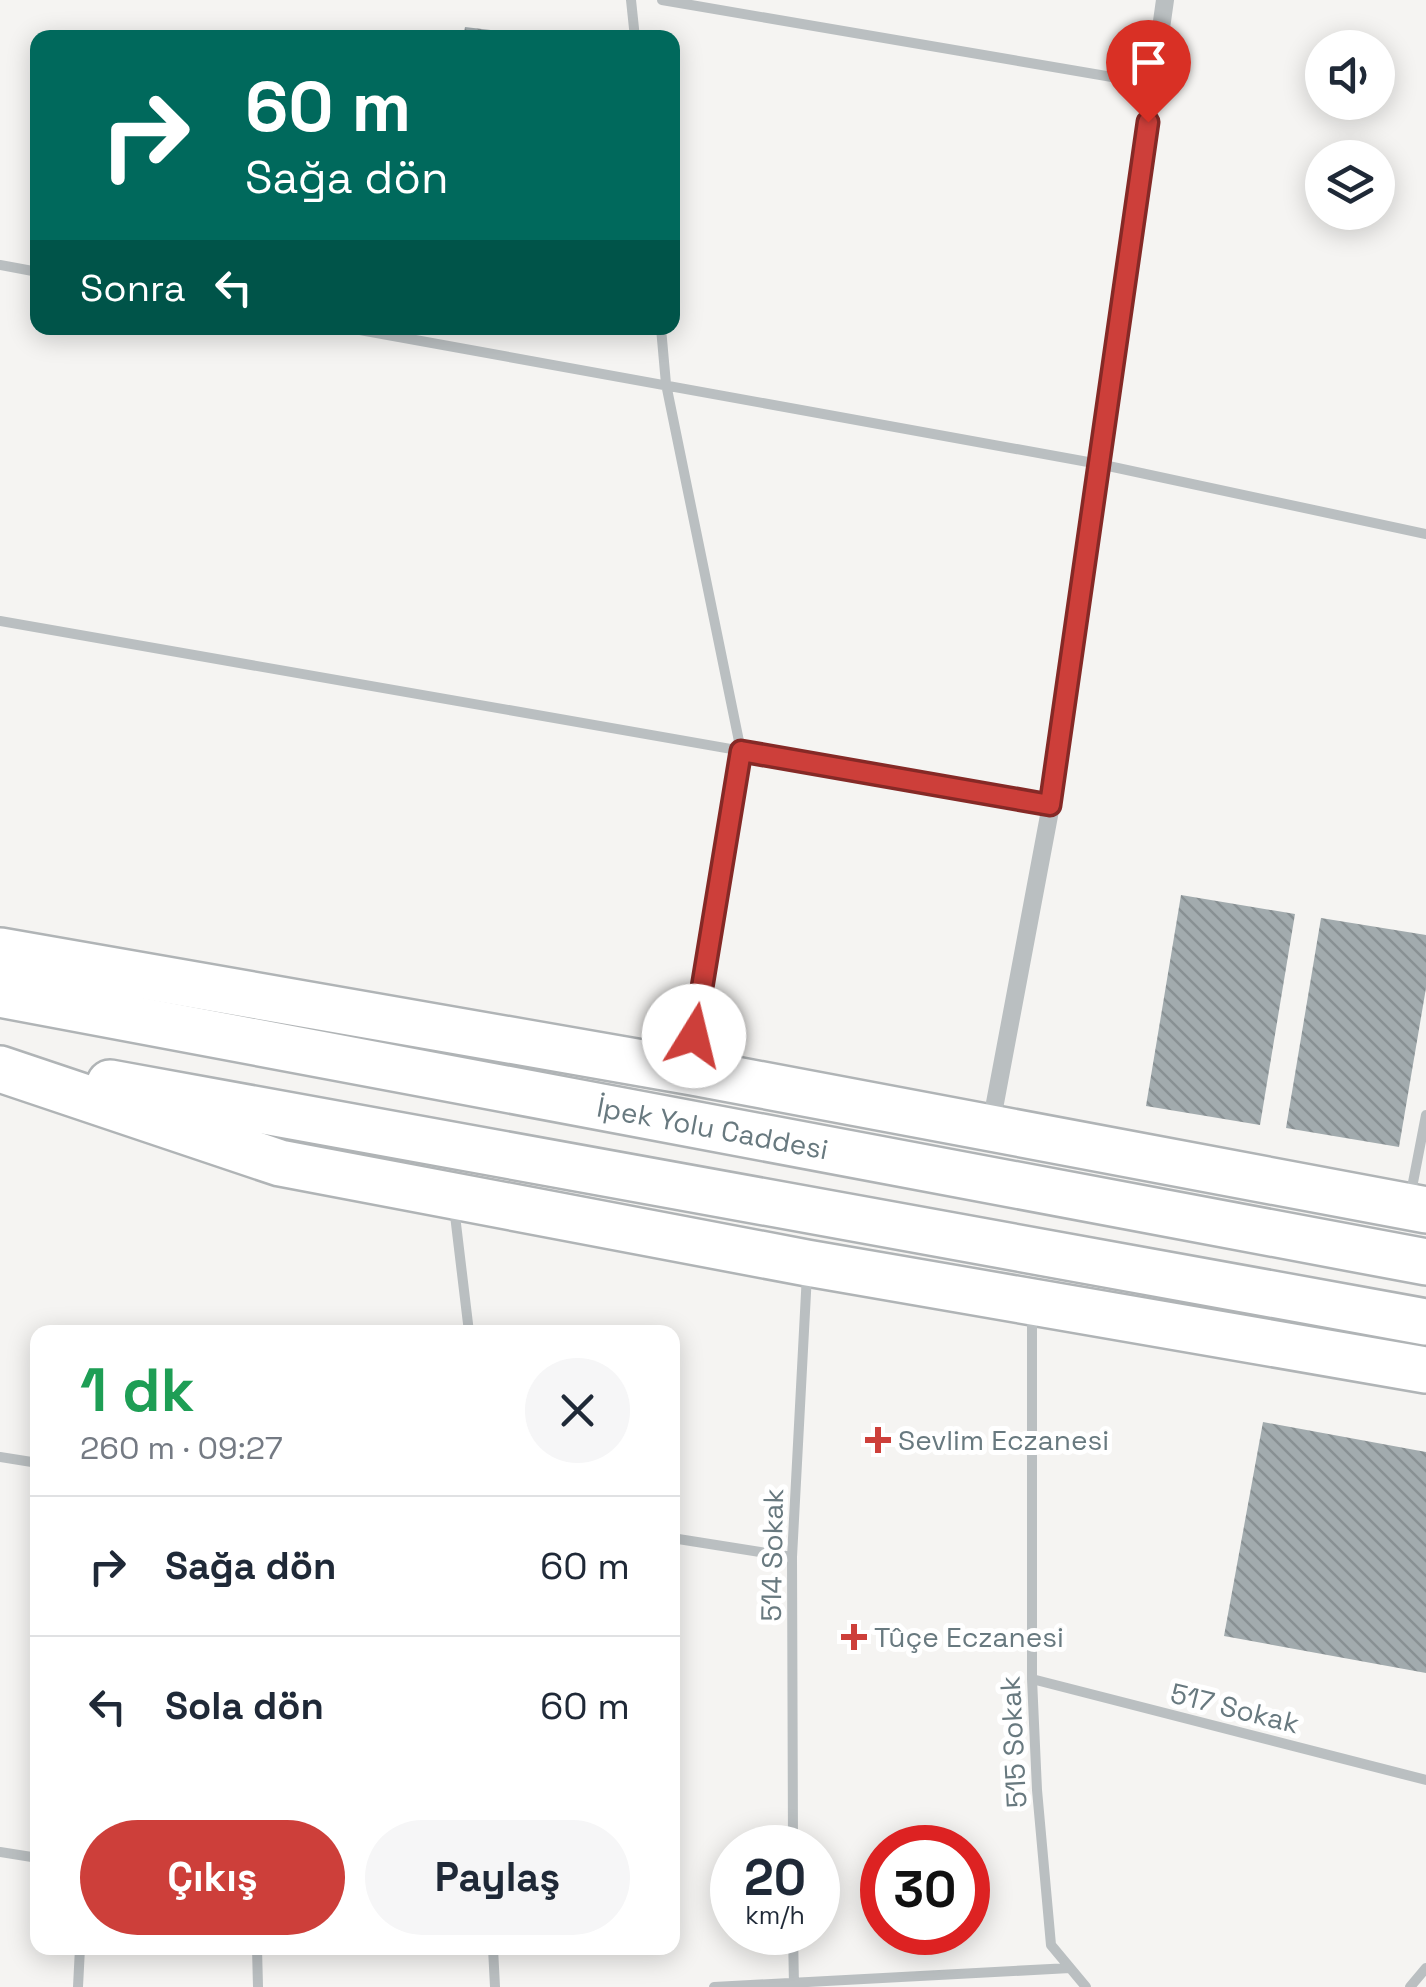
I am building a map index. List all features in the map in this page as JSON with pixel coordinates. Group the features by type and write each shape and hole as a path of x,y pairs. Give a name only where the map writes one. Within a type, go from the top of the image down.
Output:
{"highway":[{"path":"0,952 693,1072 1417,1208"},
{"name":"İpek Yolu Caddesi","path":"0,994 1426,1262"},
{"path":"0,1066 280,1164 808,1263 1426,1370"},
{"path":"0,1066 1426,1322"}],"street":[{"path":"631,0 634,30"},
{"path":"662,0 1153,84"},
{"path":"995,1102 1050,805 1165,0"},
{"path":"0,265 30,271"},
{"path":"390,335 1099,464 1426,534"},
{"path":"662,335 666,384 741,751 694,1036"},
{"path":"0,622 1050,805"},
{"path":"1417,1208 1426,1116"},
{"path":"452,1196 468,1325"},
{"name":"514 Sokak","path":"793,1825 792,1557 808,1263"},
{"name":"515 Sokak","path":"1032,1301 1032,1679 1051,1945 1086,1987"},
{"path":"0,1457 30,1461"},
{"path":"680,1539 792,1557"},
{"name":"517 Sokak","path":"1032,1679 1426,1780"},
{"path":"0,1852 30,1857"},
{"path":"78,1987 80,1955"},
{"path":"257,1955 258,1987"},
{"path":"494,1955 495,1987"},
{"path":"793,1955 794,1985"},
{"path":"714,1987 1070,1968"},
{"path":"1410,1987 1426,1968"}],"building":[{"path":"1181,895 1295,914 1260,1125 1146,1106"},
{"path":"1321,918 1426,935 1426,988 1399,1147 1286,1128"},
{"path":"1263,1422 1426,1452 1426,1673 1224,1636"}],"place":[{"name":"Sevlim Eczanesi","path":"878,1440"},
{"name":"Tûçe Eczanesi","path":"854,1637"}],"route":[{"path":"694,1036 741,751 1050,805 1148,122"}]}
